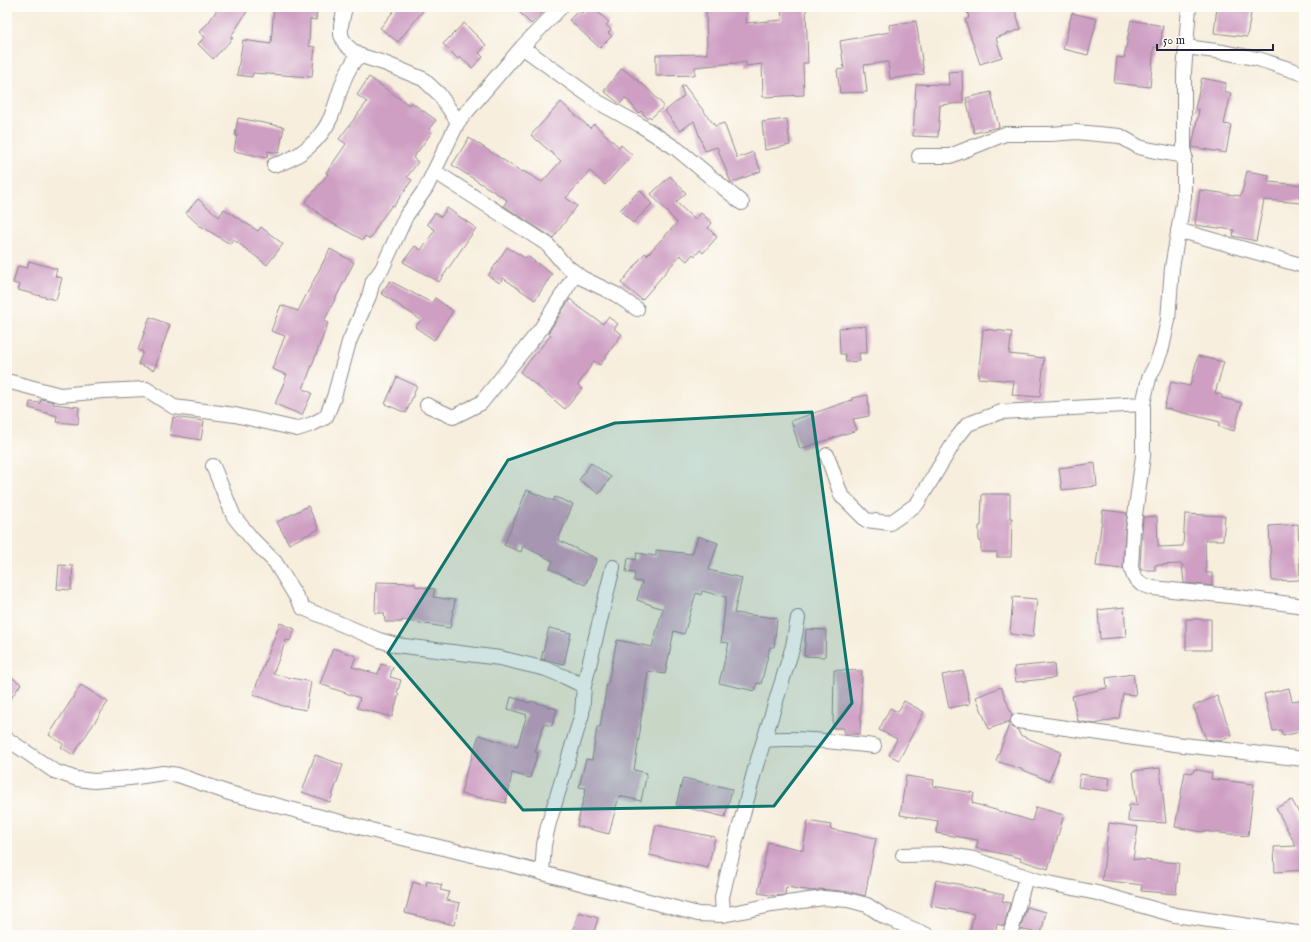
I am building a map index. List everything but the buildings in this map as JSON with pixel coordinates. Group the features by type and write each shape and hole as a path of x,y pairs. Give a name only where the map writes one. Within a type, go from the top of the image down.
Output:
{"street":[{"path":"345,7 341,35 345,44 352,52 423,79 439,94 458,122"},
{"path":"7,381 60,395 103,390 146,389 174,407 235,415 297,429 326,417 334,397 349,342 369,296 373,281 382,269 406,216 426,188 458,122 522,47 561,7"},
{"path":"1189,7 1184,72 1184,197 1172,268 1168,320 1162,348 1149,378 1143,404 1143,456 1133,530 1131,567 1134,577 1141,584 1154,588 1304,606"},
{"path":"522,47 598,102 640,125 677,149 742,204"},
{"path":"1186,47 1223,52 1258,60 1304,74"},
{"path":"274,165 283,163 301,152 316,140 325,130 346,74 358,55"},
{"path":"919,156 950,156 1005,134 1076,132 1120,136 1139,147 1185,156"},
{"path":"434,171 548,244 563,263 582,278 615,294 636,309"},
{"path":"1178,230 1304,266"},
{"path":"427,406 454,417 481,403 540,330 576,273"},
{"path":"827,455 841,495 866,520 890,523 917,504 956,440 968,424 1001,412 1143,404"},
{"path":"213,466 234,517 253,540 275,562 303,608 396,646 500,658 546,669 584,686"},
{"path":"542,872 544,845 548,826 582,714 584,686 613,567"},
{"path":"723,915 722,897 730,863 764,740 793,646 798,618"},
{"path":"1018,721 1175,744 1304,759"},
{"path":"764,740 786,738 874,746"},
{"path":"7,739 54,771 77,779 94,781 163,773 178,775 229,793 394,836 542,872 698,914 723,915 772,905 824,898 840,899 867,905 885,917 927,935"},
{"path":"903,855 945,854 973,859 1039,881 1097,893 1175,915 1304,934"},
{"path":"1010,935 1026,877"}],"highlighted area":[{"path":"812,412 852,703 774,806 523,810 388,653 508,460 615,423"}]}
